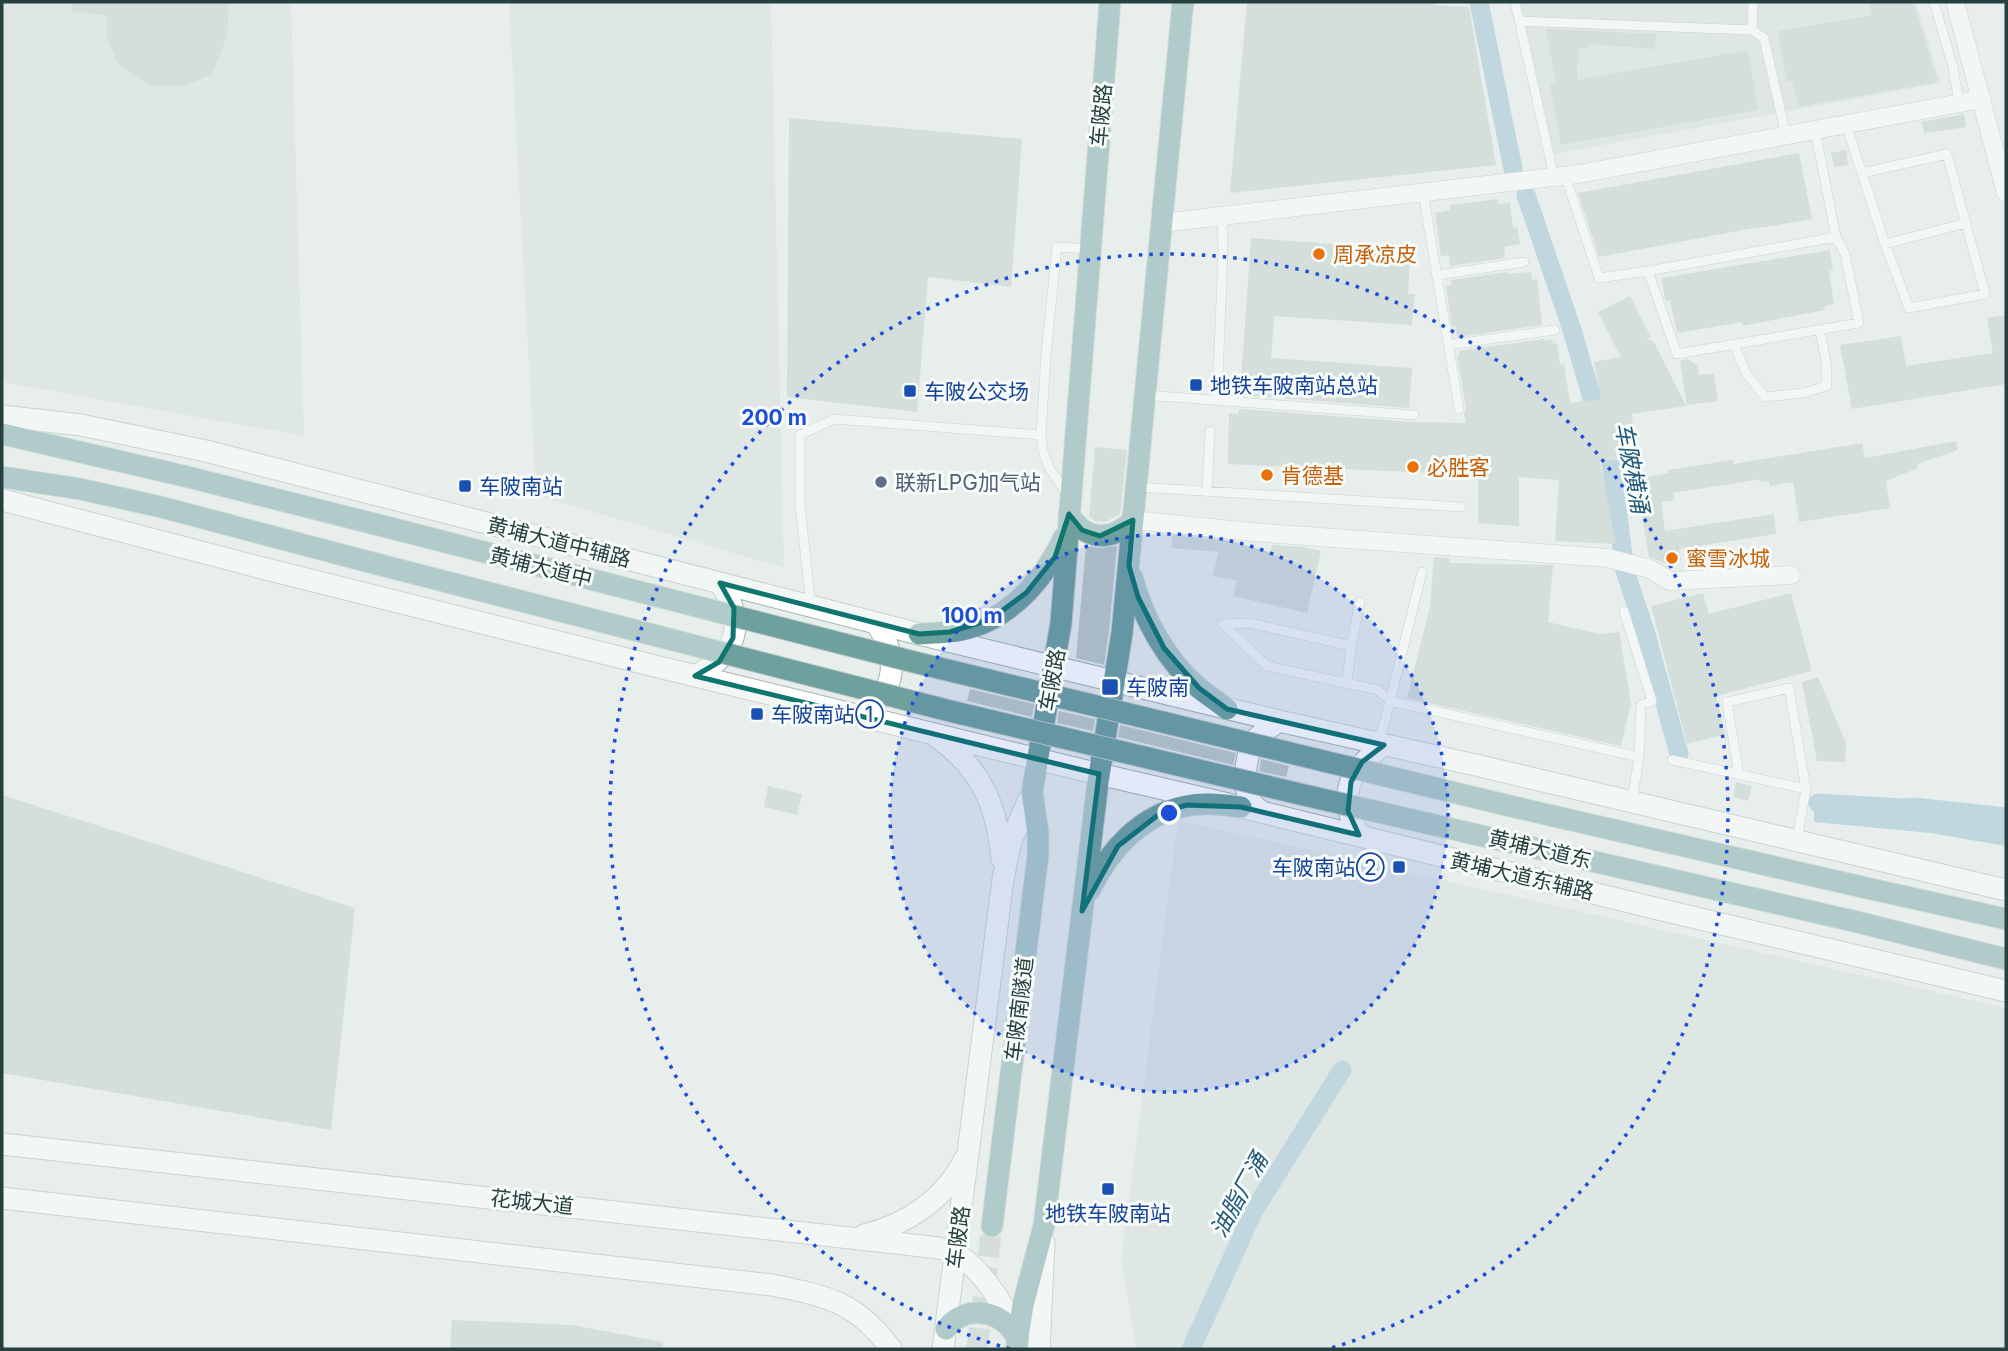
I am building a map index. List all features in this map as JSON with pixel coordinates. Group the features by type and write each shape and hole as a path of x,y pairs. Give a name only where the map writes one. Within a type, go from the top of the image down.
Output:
{"main road":[{"name":"车陂路","path":"944,1339 1003,879 1011,841 1032,792 1055,666 1110,2"},
{"path":"1039,1349 1044,1225 1099,774 1122,633 1183,2"},
{"name":"黄埔大道中辅路","path":"2,416 81,425 206,452 877,624 1115,680"},
{"name":"黄埔大道中","path":"2,434 194,478 1080,702"},
{"name":"黄埔大道中","path":"2,477 80,489 161,507 713,652 1074,740"},
{"path":"2,500 262,568 1038,759"},
{"path":"1069,514 1082,530 1100,536 1119,531 1133,520"},
{"path":"919,634 973,628 1011,606 1041,576 1055,557 1069,514"},
{"path":"1129,566 1144,611 1164,648 1199,688 1227,709"},
{"path":"695,676 719,662 733,638 734,608 720,583"},
{"path":"855,714 877,701 887,687 890,675 891,650 877,624"},
{"path":"1115,680 1227,709 2006,890"},
{"name":"黄埔大道东","path":"1080,702 1510,806 2006,919"},
{"path":"1262,812 1252,804 1248,795 1248,761 1256,740 1279,721"},
{"path":"927,732 966,761 987,793 998,831 1003,879"},
{"name":"黄埔大道东","path":"1074,740 2006,959"},
{"path":"1359,835 1348,811 1351,782 1362,762 1382,744"},
{"name":"黄埔大道东辅路","path":"1038,759 2006,990"},
{"name":"车陂南隧道","path":"992,1226 1038,855 1032,792"},
{"path":"1082,911 1104,864 1138,827 1162,812 1187,805 1241,807"},
{"name":"花城大道","path":"2,1144 931,1247 956,1254 973,1268 993,1292 1010,1320 1016,1344"},
{"path":"855,1237 889,1228 933,1201 954,1177 968,1152"},
{"path":"2,1198 772,1285 822,1297 855,1311 873,1326 891,1349"},
{"path":"1016,1344 1027,1287 1044,1225"},
{"path":"944,1339 953,1321 962,1315 983,1312 998,1317 1007,1324 1016,1344"}],"street":[{"path":"1955,2 2006,193"},
{"path":"1162,223 1559,176 1982,99"},
{"path":"1133,520 1251,532 1608,558 1650,569 1670,581 1791,575"}],"lane":[{"path":"1515,2 1559,176 1599,278 1836,237"},
{"path":"1752,30 1753,2"},
{"path":"1934,2 1953,67 1959,103"},
{"path":"1520,21 1752,30 1764,38 1786,136"},
{"path":"1846,124 1885,244 1909,308 1985,294 1947,154 1862,173"},
{"path":"1648,271 1677,354 1859,323 1845,254 1836,237 1815,130"},
{"path":"1423,192 1458,410"},
{"path":"1217,401 1222,216"},
{"path":"1885,244 1966,223"},
{"path":"1069,514 1043,451 1041,435 1046,354 1057,247 1090,249"},
{"path":"1438,275 1524,262"},
{"path":"1448,345 1555,330"},
{"path":"1734,345 1746,373 1765,397 1803,393 1827,386 1820,330"},
{"path":"1145,395 1414,415"},
{"path":"811,607 800,504 800,435 834,419 1041,435"},
{"path":"1207,492 1210,431"},
{"path":"1137,487 1461,507"},
{"path":"1382,744 1422,572"},
{"path":"1347,684 1360,602"},
{"path":"1624,611 1651,701 1641,705 1639,757 1631,803"},
{"path":"1351,646 1249,623 1223,624 1267,666 1378,690 1390,701 1639,757"},
{"path":"1739,775 1727,702 1790,688 1806,789 1796,842"},
{"path":"1672,760 1806,789"}],"highlighted area":[{"path":"1069,514 1082,530 1100,536 1133,520 1129,566 1138,597 1164,648 1199,688 1227,709 1384,745 1362,762 1351,782 1348,811 1359,835 1241,807 1187,805 1162,812 1118,846 1082,911 1099,774 695,676 719,662 733,638 734,608 720,583 919,634 950,632 991,619 1026,593 1055,557"}],"shaded area":[{"path":"2,2 291,2 304,436 2,382"},
{"path":"509,2 771,2 784,568 536,495"},
{"path":"1509,2 1916,2 1941,83 1554,154"},
{"path":"1178,820 2006,1008 2006,1349 1137,1349 1121,1261"}],"water":[{"path":"1814,808 2006,814 2006,846 1930,833 1814,822"}],"building":[{"path":"72,2 229,2 227,37 212,74 185,86 152,86 119,66 107,38 107,16 72,11"},
{"path":"1247,2 1434,2 1434,5 1469,7 1496,165 1230,193"},
{"path":"1868,2 1913,2 1938,82 1798,107 1793,81 1787,82 1778,31 1872,15"},
{"path":"1546,29 1656,34 1655,49 1588,44 1588,49 1578,48 1577,80 1748,50 1758,110 1561,145 1550,85 1556,84"},
{"path":"1964,114 1966,127 1924,133 1922,122"},
{"path":"789,118 1022,139 1011,287 928,277 917,412 787,397"},
{"path":"1846,150 1848,165 1834,167 1831,153"},
{"path":"1799,153 1812,219 1599,257 1578,193"},
{"path":"1497,199 1498,204 1510,203 1513,228 1517,227 1520,244 1504,247 1505,258 1450,266 1449,255 1441,256 1435,213 1450,210 1450,205"},
{"path":"1251,238 1401,249 1400,259 1410,260 1408,294 1415,294 1412,325 1274,316 1271,358 1412,368 1409,408 1240,395"},
{"path":"1830,250 1833,271 1829,271 1834,304 1824,306 1825,310 1742,326 1742,322 1677,333 1670,300 1665,299 1662,278"},
{"path":"1507,272 1531,272 1532,280 1537,279 1542,325 1457,337 1455,326 1452,327 1446,286 1452,285 1451,280"},
{"path":"1630,296 1651,337 1646,338 1654,342 1686,406 1632,414 1632,458 1600,462 1616,544 1555,541 1559,480 1519,477 1519,526 1478,523 1478,475 1228,464 1229,413 1238,414 1239,409 1413,422 1466,423 1457,356 1459,351 1552,339 1553,344 1557,343 1560,365 1564,364 1570,403 1601,399 1594,362 1621,357 1598,312"},
{"path":"2006,315 2006,384 1852,409 1840,345 1901,336 1906,366 1993,353 1987,318"},
{"path":"1687,359 1697,365 1699,375 1714,373 1718,401 1687,405 1680,361"},
{"path":"1956,441 1958,450 1917,464 1918,468 1886,481 1890,508 1799,522 1793,482 1770,486 1769,481 1761,482 1761,479 1673,493 1674,500 1661,502 1665,531 1774,514 1776,534 1679,549 1681,560 1663,563 1649,557 1636,479 1669,473 1668,470 1733,460 1733,464 1862,443 1865,458"},
{"path":"1095,447 1127,450 1120,514 1105,522 1089,517"},
{"path":"1173,535 1237,542 1271,552 1272,545 1321,551 1307,613 1233,596 1237,580 1213,576 1218,552 1171,548"},
{"path":"1086,546 1117,546 1104,665 1076,658"},
{"path":"1434,557 1449,558 1450,563 1553,565 1548,622 1599,634 1619,632 1631,703 1621,746 1407,698 1430,607"},
{"path":"1703,593 1709,614 1791,593 1812,671 1716,696 1725,734 1687,744 1651,606"},
{"path":"1818,677 1846,743 1845,762 1817,761 1802,682"},
{"path":"970,689 1034,704 1032,717 967,701"},
{"path":"1059,711 1095,719 1093,731 1057,723"},
{"path":"1120,725 1236,753 1233,765 1118,737"},
{"path":"1261,759 1289,766 1286,777 1259,771"},
{"path":"1736,782 1752,786 1748,801 1733,797"},
{"path":"768,786 802,794 797,815 764,807"},
{"path":"2,795 355,908 331,1130 2,1073"},
{"path":"452,1320 572,1325 663,1342 662,1349 450,1349"}],"waterway":[{"name":"车陂横涌","path":"1479,2 1513,169"},
{"name":"车陂横涌","path":"1526,195 1572,330 1611,462 1625,571 1646,634 1679,754"},
{"name":"车陂横涌","path":"1818,803 1914,807 2006,817"},
{"name":"油脂厂涌","path":"1191,1349 1253,1212 1342,1070"}],"tunnel":[{"path":"977,1349 992,1226"}],"place":[{"name":"周承凉皮","path":"1319,254"},
{"name":"地铁车陂南站总站","path":"1196,385"},
{"name":"车陂公交场","path":"910,391"},
{"name":"必胜客","path":"1413,467"},
{"name":"肯德基","path":"1267,475"},
{"name":"联新LPG加气站","path":"881,482"},
{"name":"车陂南站","path":"465,486"},
{"name":"蜜雪冰城","path":"1672,558"},
{"name":"车陂南","path":"1110,687"},
{"name":"车陂南站①","path":"757,714"},
{"name":"车陂南站②","path":"1399,867"},
{"name":"地铁车陂南站","path":"1108,1189"}]}
